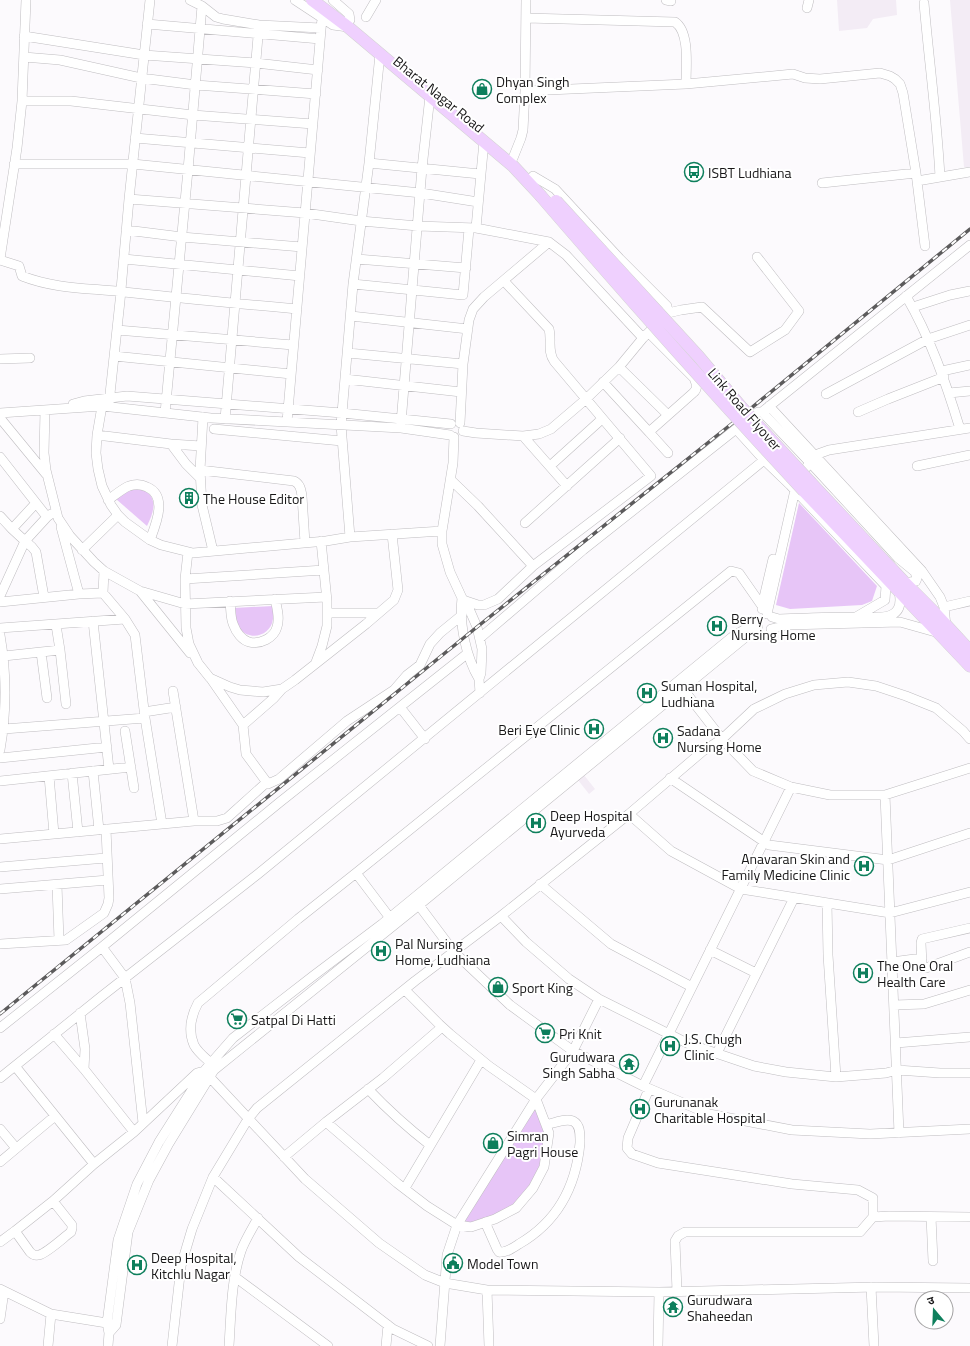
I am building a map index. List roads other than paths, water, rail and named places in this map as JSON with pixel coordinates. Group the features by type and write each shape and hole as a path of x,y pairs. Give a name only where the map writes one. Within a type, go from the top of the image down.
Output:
{"main road":[{"path":"312,0 346,21"},
{"path":"324,0 346,21"},
{"name":"Bharat Nagar Road","path":"346,21 380,54 543,192"},
{"name":"Bharat Nagar Road","path":"346,21 492,137 533,176 543,192"},
{"name":"Link Road Flyover","path":"543,192 596,260 747,429 902,587 928,622 943,630"},
{"name":"Link Road Flyover","path":"902,587 939,609 943,630"},
{"path":"943,630 970,651"},
{"path":"943,630 970,666"}],"street":[{"path":"26,0 22,101 14,164 4,200 0,260 19,266 22,276 49,285 297,309"},
{"path":"150,0 132,164 114,356 107,404 97,435 96,453 98,469 102,486 108,500 118,515 150,540 162,545 193,553 305,543 350,537 442,532"},
{"path":"190,0 202,6 216,17 259,30 320,39"},
{"path":"295,0 333,25 346,21"},
{"name":"Bharat Nagar Road","path":"333,0 349,14 346,21"},
{"path":"366,17 376,0"},
{"path":"513,158 523,130 526,0"},
{"path":"924,3 940,177"},
{"path":"165,413 191,142 202,6"},
{"path":"287,422 322,18"},
{"path":"526,18 675,22 680,25 684,36 686,84"},
{"path":"147,24 201,29 259,30 321,28"},
{"path":"225,419 259,30"},
{"path":"24,36 144,56 198,58 318,70"},
{"path":"350,537 341,425 354,284 369,163 380,54"},
{"path":"24,57 60,60 141,78 196,85 316,94"},
{"path":"525,91 686,84 793,74 805,78 820,79 880,73 890,76 900,84 904,93 917,177 925,246"},
{"path":"401,428 422,168 430,96"},
{"path":"22,101 71,101 193,115 313,124"},
{"path":"135,138 310,153"},
{"path":"463,296 472,229 478,202 484,141"},
{"path":"369,163 480,174"},
{"path":"14,164 132,164 421,193 478,202"},
{"path":"822,183 940,177 970,172"},
{"path":"533,176 555,189 620,259 667,306 668,313"},
{"path":"129,199 305,213 418,226 472,229 548,242 566,256 646,336 694,378 696,390 649,432"},
{"path":"126,230 182,237 302,247"},
{"path":"0,413 107,404 165,413 225,419 401,428 459,436 458,426 463,364 469,320 473,309 548,242"},
{"path":"480,638 583,550 758,412 762,412 770,406 970,245"},
{"path":"107,404 127,396 402,418 458,426 476,433 523,436 539,434 551,429 586,400 619,367 668,313 702,307 750,352 785,330 799,312 756,257"},
{"path":"124,259 300,276"},
{"path":"357,259 466,268"},
{"path":"464,600 478,605 492,602 504,594 533,566 651,476 552,358 550,353 551,339 548,329 504,281"},
{"path":"354,284 463,296 476,305"},
{"path":"912,307 950,295 970,291"},
{"path":"906,296 928,339 943,374 960,429"},
{"path":"351,316 468,329"},
{"path":"826,394 928,339 970,324"},
{"path":"117,330 293,345"},
{"path":"348,353 463,364"},
{"path":"114,356 291,374"},
{"path":"0,359 30,358"},
{"path":"858,412 943,374 970,365"},
{"path":"619,367 668,415"},
{"path":"345,379 461,392"},
{"path":"603,382 668,453"},
{"path":"949,393 970,391"},
{"path":"763,617 779,619 856,616 880,617 891,615 898,610 901,601 902,587 914,582 918,578 915,572 907,565 812,458 770,406"},
{"path":"45,410 44,454 47,475 79,594"},
{"path":"762,412 812,458 918,566 940,596 939,609 970,601"},
{"path":"203,417 200,474 202,505 213,551"},
{"path":"0,418 47,475"},
{"path":"550,466 602,419"},
{"path":"458,426 448,430 452,436 450,480 442,532 442,544 445,560 477,627 480,638 482,657 479,679 480,693"},
{"path":"213,1066 416,902 763,617 794,485 812,458 829,450 970,428"},
{"path":"214,429 342,441"},
{"path":"736,429 764,460 794,485 886,586 885,600 856,616"},
{"path":"97,435 171,444 202,446"},
{"path":"523,436 567,486"},
{"path":"524,523 620,438"},
{"path":"171,444 186,464 200,474 294,481 298,483 302,491 305,543"},
{"path":"917,466 970,455"},
{"path":"0,456 47,517"},
{"path":"0,1078 80,1013 258,874 764,460"},
{"path":"450,480 478,506 533,566"},
{"path":"108,500 131,486 143,485 152,489 158,501 159,515 150,540"},
{"path":"12,529 36,503"},
{"path":"0,596 25,541 47,517 57,514"},
{"path":"57,514 70,536 94,562 104,570 140,591 185,604 326,597"},
{"path":"82,550 118,515"},
{"path":"0,516 12,529 32,546 36,552 44,597"},
{"path":"210,678 230,687 263,692 282,688 295,680 394,600 398,590 392,534"},
{"path":"316,662 327,626 321,541"},
{"path":"188,552 185,579 186,628 188,638 198,663"},
{"path":"104,570 103,593 125,619 134,635 144,715 162,824"},
{"path":"185,579 324,570"},
{"path":"213,1066 194,1047 191,1036 193,1012 198,1003 298,919 731,570 739,573 763,617 774,621 771,629 787,625 900,622 943,630"},
{"path":"140,591 210,678 243,725 246,754 267,782"},
{"path":"0,602 103,593"},
{"path":"230,601 233,625 238,633 249,642 258,642 266,640 273,635 277,626 278,615 275,599"},
{"path":"464,600 462,615 468,653 479,679"},
{"path":"327,613 379,613"},
{"path":"0,839 194,821 217,821 227,818 267,782 268,784 279,778 347,721 394,690 407,675 420,665 430,644 440,633 462,615"},
{"path":"0,628 125,619"},
{"path":"93,621 109,769"},
{"path":"56,625 66,704"},
{"path":"0,635 3,660 4,729 0,750"},
{"path":"3,660 41,652 60,650"},
{"path":"41,652 47,698"},
{"path":"0,1028 468,653"},
{"path":"172,1346 178,1288 186,1248 192,1229 213,1177 248,1119 257,1108 415,981 501,916 629,814 703,751 722,739 754,709 785,694 814,685 848,682 876,686 936,708 970,739"},
{"path":"680,685 722,739 753,771 791,787 830,795 885,795 970,768"},
{"path":"243,725 274,698 282,688"},
{"path":"173,691 194,821"},
{"path":"4,729 103,721 144,715 176,707"},
{"path":"400,707 424,738"},
{"path":"125,731 134,788"},
{"path":"0,758 107,747"},
{"path":"0,781 131,767"},
{"path":"0,944 66,940 104,913 108,904 108,880 93,771"},
{"path":"72,773 78,832"},
{"path":"49,776 54,834"},
{"path":"670,778 769,845 888,860 970,833"},
{"path":"677,1291 675,1241 678,1236 685,1232 860,1232 873,1217 873,1198 858,1190 792,1184 658,1164 632,1154 627,1148 628,1138 646,1087 668,1034 791,787"},
{"path":"885,795 899,1133"},
{"path":"629,814 671,851 740,889 890,913 970,892"},
{"path":"0,867 27,866 106,858"},
{"path":"356,873 390,918"},
{"path":"0,889 108,880"},
{"path":"540,884 611,944 692,986"},
{"path":"57,885 59,940"},
{"path":"717,1053 794,898"},
{"path":"108,1346 109,1333 112,1324 128,1232 149,1180 207,1074 233,1038 390,918 416,902"},
{"path":"416,902 454,952 510,1006 573,1051 646,1087 709,1114 792,1130 870,1134 970,1129"},
{"path":"827,903 828,955 836,1077"},
{"path":"501,916 531,946 569,979 599,999 688,1044 754,1066 786,1072 836,1077 886,1073 897,1070 940,1073 970,1073"},
{"path":"970,928 924,938 921,943 922,966 926,968 970,952"},
{"path":"102,947 125,978 130,1003 144,1123"},
{"path":"710,950 756,973"},
{"path":"892,962 922,958"},
{"path":"326,1122 366,1157 427,1206 457,1226 471,1227 494,1219 516,1208 533,1188 544,1167 549,1133 536,1099 481,1060 442,1027 405,990"},
{"path":"894,1005 924,1004 970,990"},
{"path":"440,1346 447,1255 457,1226 536,1099 573,1051 599,999"},
{"path":"80,1013 85,1049 84,1069"},
{"path":"284,1157 368,1090 442,1027"},
{"path":"54,1034 134,1132"},
{"path":"896,1043 970,1038"},
{"path":"405,1188 481,1060"},
{"path":"15,1066 94,1164"},
{"path":"0,1242 54,1201 94,1164 134,1132 197,1073 207,1074 304,1179 379,1243 424,1275 445,1283 487,1290 659,1292 871,1287 970,1288"},
{"path":"368,1090 395,1116 430,1145"},
{"path":"0,1162 55,1116"},
{"path":"485,1222 497,1249 499,1252 503,1252 513,1248 532,1236 552,1216 565,1199 577,1167 580,1129 572,1121 566,1120 546,1124"},
{"path":"0,1129 16,1148"},
{"path":"213,1177 299,1257 388,1325 428,1346"},
{"path":"15,1231 33,1255 42,1253 70,1232 72,1225 54,1201"},
{"path":"873,1217 970,1217"},
{"path":"931,1217 933,1261"},
{"path":"229,1346 235,1277 238,1260 243,1244 258,1218"},
{"path":"235,1277 328,1346"},
{"path":"871,1287 874,1346"},
{"path":"0,1319 2,1290 50,1314 112,1324"},
{"path":"487,1290 489,1346"},
{"path":"658,1346 659,1292"},
{"path":"48,1346 50,1314"},
{"path":"386,1346 388,1325"}],"railway":[{"path":"0,1014 477,627 744,414 970,229"}],"place":[{"name":"Dhyan Singh Complex","path":"482,89"},
{"name":"ISBT Ludhiana","path":"694,172"},
{"name":"The House Editor","path":"189,498"},
{"name":"Berry Nursing Home","path":"717,626"},
{"name":"Suman Hospital, Ludhiana","path":"647,693"},
{"name":"Beri Eye Clinic","path":"594,729"},
{"name":"Sadana Nursing Home","path":"663,738"},
{"name":"Deep Hospital Ayurveda","path":"536,823"},
{"name":"Anavaran Skin and Family Medicine Clinic","path":"864,866"},
{"name":"Pal Nursing Home, Ludhiana","path":"381,951"},
{"name":"The One Oral Health Care","path":"863,973"},
{"name":"Sport King","path":"498,987"},
{"name":"Satpal Di Hatti","path":"237,1019"},
{"name":"Pri Knit","path":"545,1033"},
{"name":"J.S. Chugh Clinic","path":"670,1046"},
{"name":"Gurudwara Singh Sabha","path":"629,1064"},
{"name":"Gurunanak Charitable Hospital","path":"640,1109"},
{"name":"Simran Pagri House","path":"493,1143"},
{"name":"Model Town","path":"453,1263"},
{"name":"Deep Hospital, Kitchlu Nagar","path":"137,1265"},
{"name":"Gurudwara Shaheedan","path":"673,1307"}]}
